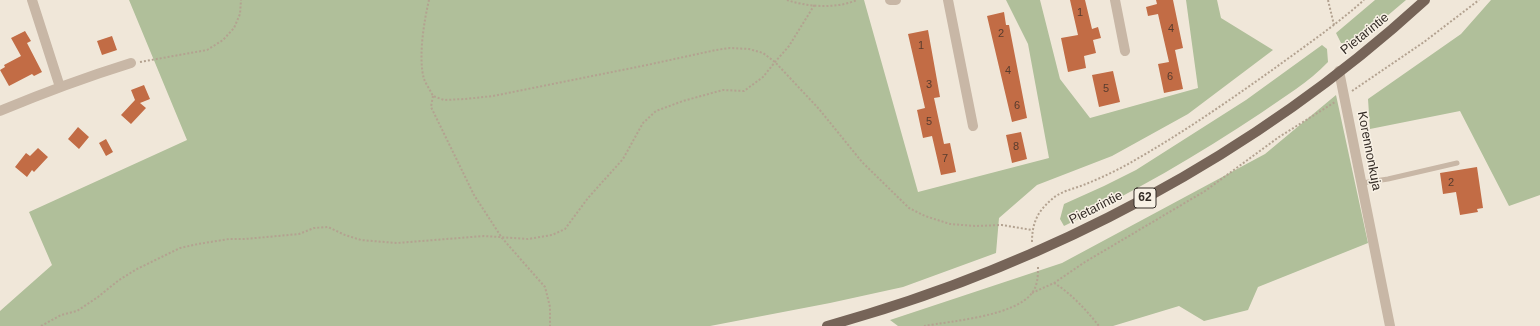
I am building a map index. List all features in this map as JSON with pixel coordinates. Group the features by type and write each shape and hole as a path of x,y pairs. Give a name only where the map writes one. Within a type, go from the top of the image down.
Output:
{"main road":[{"name":"Pietarintie","path":"827,326 954,286 1064,239 1117,213 1239,143 1300,101 1376,42 1425,0"}],"street":[{"path":"32,0 60,87"},
{"path":"890,0 896,0"},
{"path":"948,0 973,126"},
{"path":"1115,0 1125,51"},
{"path":"0,111 60,87 131,63"},
{"name":"Korennonkuja","path":"1339,71 1390,326"}],"lane":[{"path":"1362,183 1388,179 1457,163"}],"path":[{"path":"131,63 207,50 223,40 234,28 240,14 241,0"},
{"path":"429,0 424,24 422,59 424,78 433,96 431,107 474,195 502,238 545,287 550,307 550,326"},
{"path":"787,0 799,4 834,6 857,0"},
{"path":"1328,0 1334,25"},
{"path":"1032,244 1032,230 1036,218 1042,208 1052,199 1066,191 1107,175 1136,160 1219,107 1334,25 1364,0"},
{"path":"924,326 1004,310 1019,304 1032,293 1054,283 1085,262 1205,191 1279,137 1345,96 1424,42 1479,0"},
{"path":"41,326 61,315 77,311 98,297 119,280 137,269 180,248 198,244 229,239 299,234 314,228 328,227 345,235 361,240 397,243 484,236 528,238 552,235 565,229 588,198 623,159 643,123 656,111 683,101 723,90 744,91 763,77 776,62 815,4"},
{"path":"433,96 444,100 493,96 730,48 749,49 763,53 776,62 824,115 862,162 909,208 925,216 950,224 975,226 1002,225 1032,230"},
{"path":"1032,293 1037,283 1038,266"},
{"path":"1054,283 1062,288 1077,302 1100,326"}],"green space":[{"path":"129,0 864,0 918,192 1049,158 1028,44 1006,0 1040,0 1060,79 1090,118 1198,88 1186,0 1217,0 1221,18 1273,50 1188,114 1112,156 1037,185 999,218 996,253 903,287 830,303 710,326 0,326 0,311 52,265 29,212 187,140"},
{"path":"1375,0 1406,0 1354,44 1341,43 1336,33"},
{"path":"1491,0 1540,0 1540,195 1509,206 1460,111 1370,129 1368,99 1461,34"},
{"path":"1322,45 1327,49 1328,62 1296,89 1189,159 1140,187 1064,226 1060,219 1064,204 1136,170 1246,100"},
{"path":"1336,95 1368,243 1258,287 1248,310 1204,321 1179,306 1113,326 898,326 890,320 1062,263 1265,154"}],"building":[{"path":"1070,0 1085,0 1092,29 1098,27 1101,38 1093,40 1096,53 1084,56 1086,68 1068,72 1061,38 1078,35"},
{"path":"1156,0 1173,0 1183,48 1175,50 1183,89 1164,93 1158,64 1169,62 1158,14 1148,16 1146,7 1157,4"},
{"path":"1004,12 1006,25 1009,25 1027,118 1012,122 987,16"},
{"path":"928,30 940,97 934,98 944,144 950,143 956,172 941,175 932,136 923,138 917,110 925,108 908,34"},
{"path":"25,31 31,41 27,43 42,72 34,76 32,74 9,86 0,70 5,67 4,65 21,56 11,38"},
{"path":"112,36 117,50 102,55 97,41"},
{"path":"1113,71 1120,102 1099,107 1092,75"},
{"path":"144,85 150,99 140,103 146,108 131,124 121,115 135,100 131,90"},
{"path":"78,127 89,137 79,149 68,139"},
{"path":"1021,132 1027,159 1012,163 1006,135"},
{"path":"106,139 113,152 106,156 99,143"},
{"path":"38,148 48,157 34,172 32,170 27,177 15,167 26,153 30,156"},
{"path":"1477,167 1483,208 1477,209 1478,212 1460,215 1456,192 1443,194 1440,173"}]}
